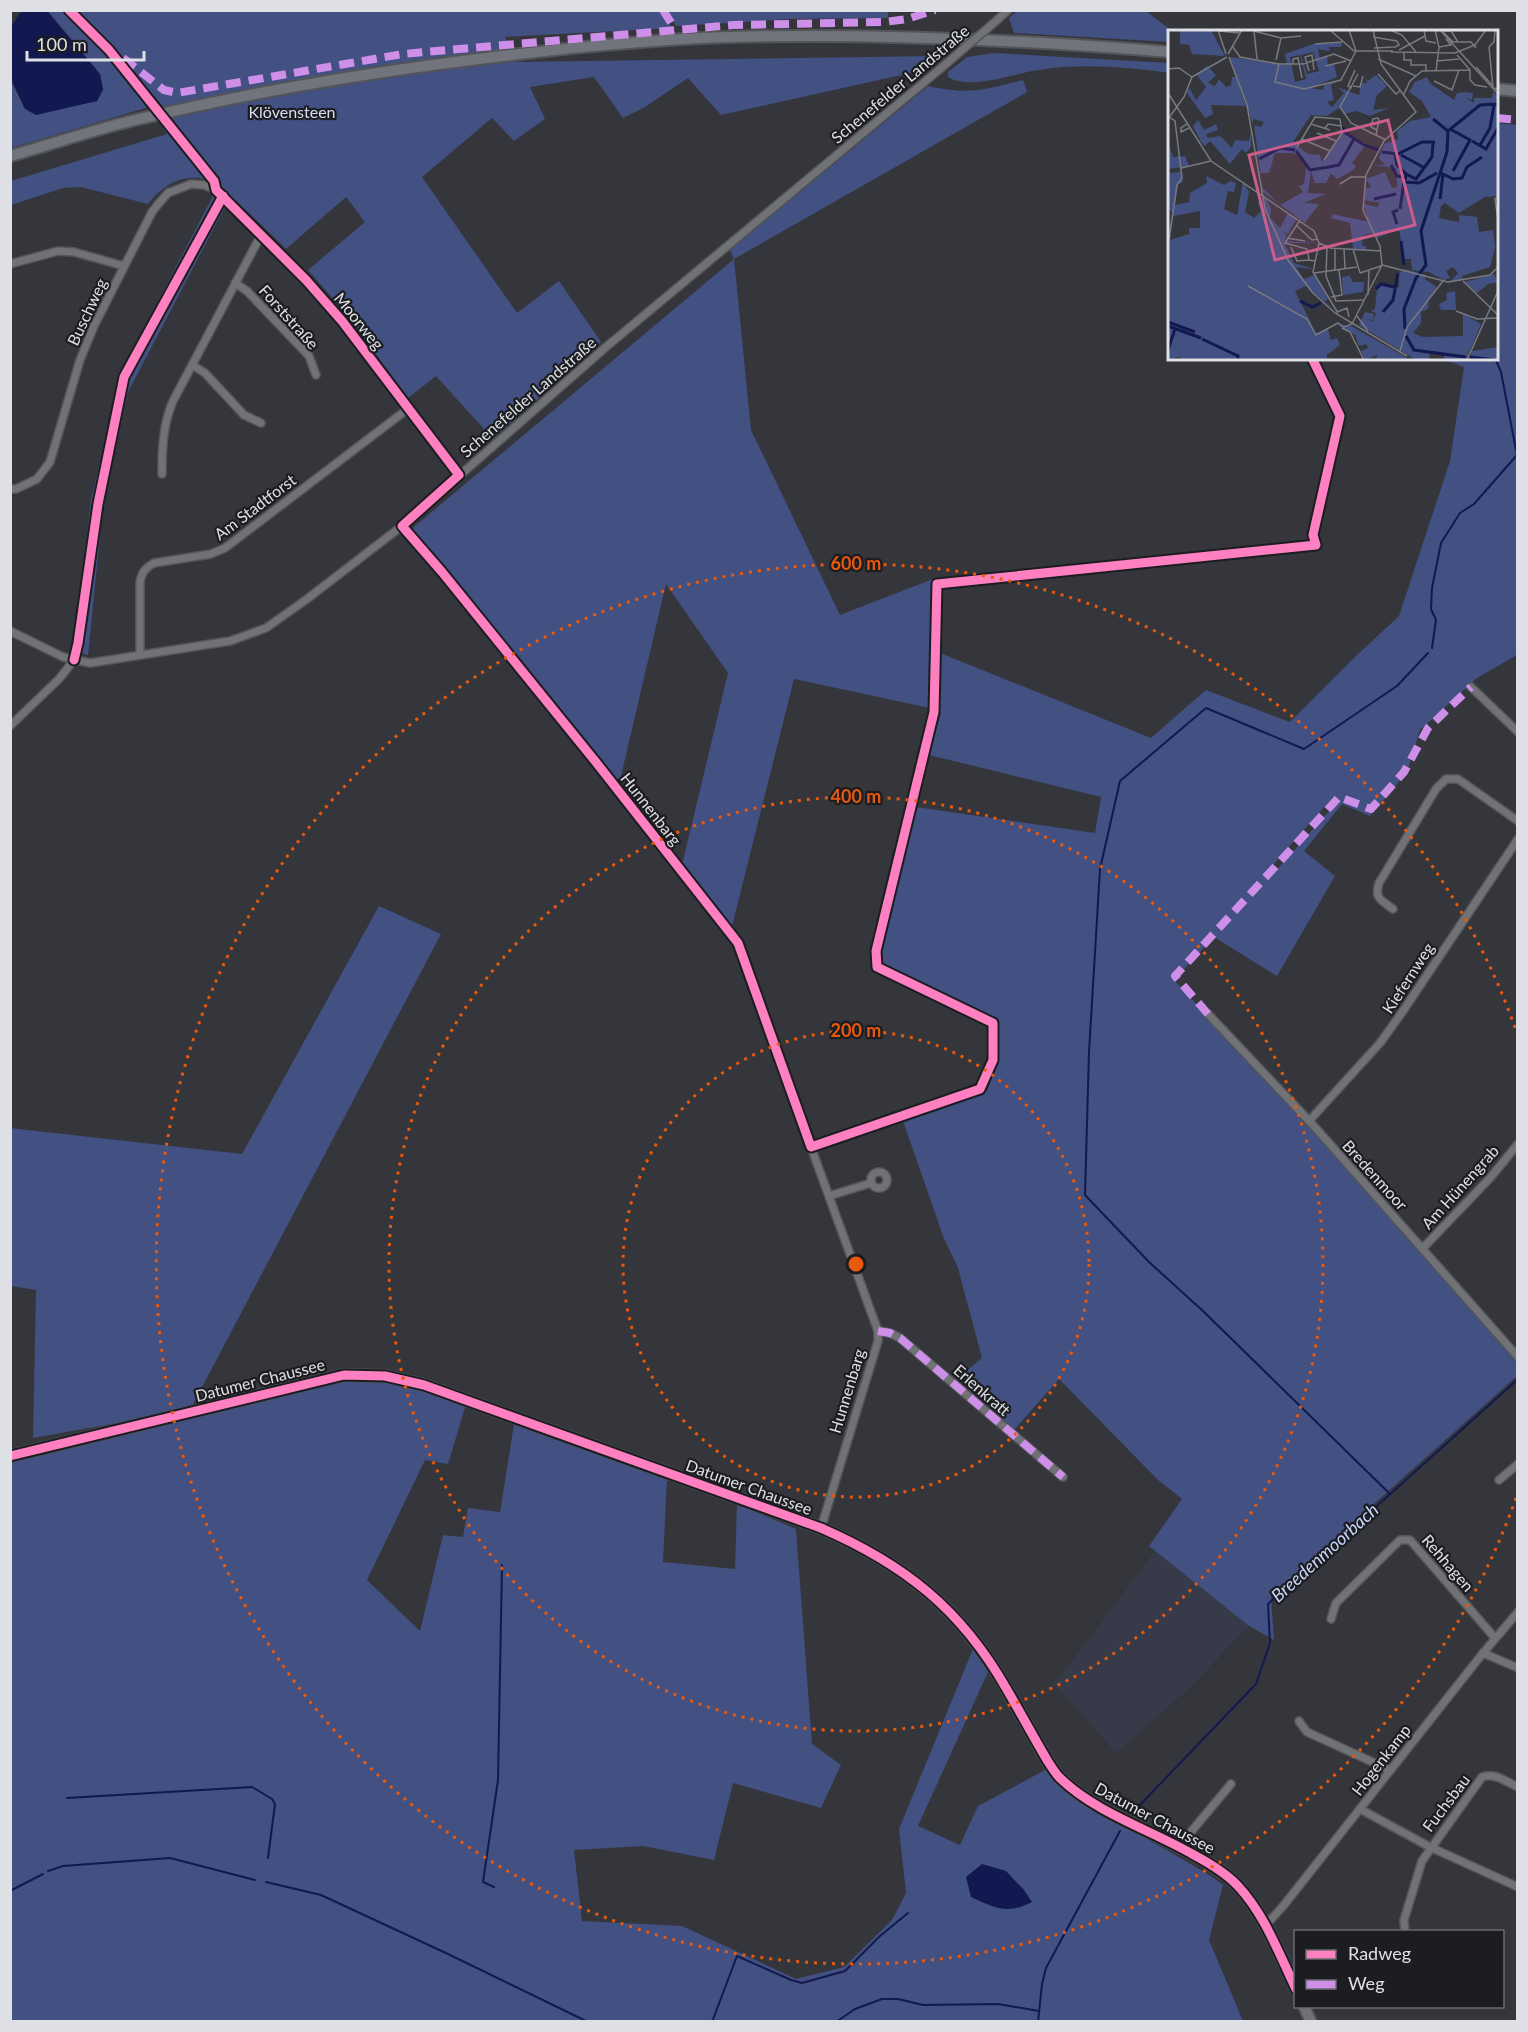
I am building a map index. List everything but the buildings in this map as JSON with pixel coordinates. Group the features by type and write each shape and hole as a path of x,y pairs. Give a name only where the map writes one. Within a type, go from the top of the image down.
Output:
{"main road":[{"path":"10,156 134,120 272,90 344,77 538,51 726,37 802,36 982,40 1168,52"},
{"path":"1498,88 1518,91"}],"street":[{"name":"Schenefelder Landstraße","path":"10,631 50,652 90,663 230,641 266,628 402,526 614,340 1008,10"},
{"name":"Buschweg","path":"10,489 16,489 37,479 51,462 80,360 94,326 152,212 168,193 191,184 204,185 223,196"},
{"name":"Moorweg","path":"223,196 306,280 342,321 459,475"},
{"name":"Forststraße","path":"162,474 162,447 168,412 261,234"},
{"path":"10,264 66,251 89,255 124,266"},
{"name":"Forststraße","path":"235,283 247,291 309,356 315,375"},
{"path":"192,365 205,373 244,415 261,423"},
{"name":"Am Stadtforst","path":"140,655 140,582 142,573 147,567 154,563 211,554 225,548 409,408"},
{"path":"10,726 59,679 74,660"},
{"path":"1471,687 1518,732"},
{"path":"1393,909 1380,899 1376,892 1379,883 1436,789 1446,779 1458,779 1518,820"},
{"name":"Kiefernweg","path":"1309,1121 1380,1043 1518,839"},
{"name":"Bredenmoor","path":"1208,1014 1309,1121 1518,1357"},
{"name":"Am Hünengrab","path":"1423,1248 1490,1178 1518,1144"},
{"name":"Hunnenbarg","path":"811,1147 878,1331 878,1341 821,1528"},
{"path":"829,1196 871,1183"},
{"name":"Erlenkratt","path":"878,1331 900,1338 1063,1477"},
{"name":"Datumer Chaussee","path":"10,1456 344,1375 385,1376 424,1384 821,1528 850,1541 905,1575 941,1603 958,1620 990,1660 1058,1777 1085,1798 1179,1846 1229,1877 1252,1903 1266,1925 1294,1985"},
{"path":"1499,1480 1518,1464"},
{"name":"Rehhagen","path":"1331,1619 1336,1603 1400,1539 1410,1540 1495,1638"},
{"name":"Hogenkamp","path":"1266,1925 1518,1612"},
{"path":"1483,1653 1518,1668"},
{"path":"1299,1721 1307,1732 1390,1770"},
{"name":"Fuchsbau","path":"1405,1930 1404,1920 1422,1861 1482,1777 1494,1776 1518,1787"},
{"name":"Datumer Chaussee","path":"1179,1846 1231,1784"},
{"name":"Fuchsbau","path":"1360,1809 1430,1847 1518,1887"},
{"path":"1304,2008 1311,2022"}],"shaded area":[{"path":"21,11 47,11 100,74 103,89 97,101 36,115 25,109 11,79 11,27"},
{"path":"1155,1551 1249,1626 1186,1691 1116,1753 1055,1684"},
{"path":"982,1864 1006,1871 1032,1902 1008,1909 971,1897 966,1877"}],"green space":[{"name":"Klövensteen","path":"47,10 660,11 672,28 505,37 517,62 938,56 915,72 721,115 688,78 645,107 623,118 594,77 530,87 545,119 514,141 492,118 422,177 517,313 559,281 601,342 493,439 436,376 408,398 348,316 308,270 365,222 346,197 286,249 222,187 198,178 179,180 171,184 148,204 81,187 63,188 11,205 11,181 167,134 149,107 11,148 10,79 25,109 97,101 103,90 100,74"},
{"path":"666,11 888,11 888,18 791,19 676,26"},
{"path":"1017,11 1146,11 1171,30 1168,30 1168,42 1014,33 1009,18"},
{"path":"994,53 1168,63 1168,73 1088,66 1039,70 980,82 957,81 948,77 948,72 967,57"},
{"path":"1023,80 1027,92 734,259 730,250 928,86 966,91"},
{"path":"1498,123 1517,125 1517,655 1477,678 1420,730 1407,772 1370,816 1342,804 1304,851 1335,876 1277,976 1214,937 1174,980 1348,1166 1517,1363 1517,1376 1271,1596 1274,1640 1249,1626 1149,1546 1182,1499 1158,1480 1059,1379 1014,1430 960,1376 982,1358 958,1268 943,1236 903,1121 987,1091 999,1058 998,1020 883,965 882,950 916,807 1095,833 1101,797 929,755 941,713 937,711 940,653 1151,738 1206,690 1290,722 1399,616 1450,461 1464,367 1446,360 1498,360","holes":["1333,797 1338,801 1273,874 1267,872"]},
{"path":"213,196 225,207 128,392 103,507 88,655 73,651 91,500 121,372"},
{"path":"734,259 751,430 840,615 933,579 930,708 794,679 732,926 682,865 728,673 666,584 618,789 409,531"},
{"path":"379,906 441,934 190,1410 33,1438 36,1290 11,1286 10,1128 242,1154"},
{"path":"345,1377 385,1379 425,1387 466,1404 448,1464 425,1460 367,1580 420,1631 443,1535 463,1537 468,1508 500,1512 514,1424 667,1479 663,1562 735,1569 737,1504 796,1529 812,1744 841,1765 821,1808 733,1783 714,1860 643,1846 574,1850 582,1921 682,1926 796,1979 844,1967 892,1920 906,1893 899,1829 973,1649 988,1672 918,1826 960,1845 978,1806 1047,1769 1062,1788 1081,1802 1189,1863 1223,1885 1209,1940 1243,2021 11,2021 10,1459"}],"waterway":[{"path":"1432,648 1436,620 1431,609 1432,588 1441,543 1460,513 1474,504 1517,455 1501,372 1496,360"},
{"path":"1390,1494 1203,1311 1149,1262 1085,1195 1089,1052 1100,869 1120,781 1206,708 1304,749 1397,686 1428,653"},
{"name":"Breedenmoorbach","path":"1137,1808 1256,1684 1270,1643 1268,1604 1518,1379"},
{"path":"494,1887 483,1882 498,1780 502,1565"},
{"path":"67,1798 252,1787 272,1799 275,1804 268,1858"},
{"name":"Breedenmoorbach","path":"1038,2022 1046,1968 1120,1831"},
{"path":"48,1871 63,1866 170,1858 255,1880"},
{"path":"10,1891 43,1874"},
{"path":"266,1882 321,1895 588,2022"},
{"path":"712,2022 737,1956 802,1983 845,1971 880,1936 908,1913"},
{"path":"836,2022 855,2009 882,1999 898,1999 923,2005 998,2004 1039,2011"}],"marked path":[{"path":"663,10 675,29"},
{"path":"123,58 164,90 177,93 403,54 733,25 884,22 907,19 935,10"},
{"path":"1498,118 1518,120"},
{"path":"1208,1014 1175,976 1339,797 1371,809 1404,772 1428,728 1471,687"},
{"path":"878,1331 900,1338 1063,1477"}],"cycle path":[{"path":"69,10 109,50 214,181 216,190 306,280 342,321 459,475 402,526 595,761 738,943 811,1147 980,1089 993,1060 993,1023 877,967 876,951 934,712 937,584 1316,545 1313,535 1340,416 1313,360"},
{"path":"74,660 98,504 124,377 223,196"},
{"path":"10,1456 344,1375 385,1376 424,1385 821,1528 879,1557 928,1592 950,1612 989,1660 1055,1772 1074,1790 1107,1811 1206,1861 1233,1881 1248,1897 1264,1922 1294,1985"}]}
